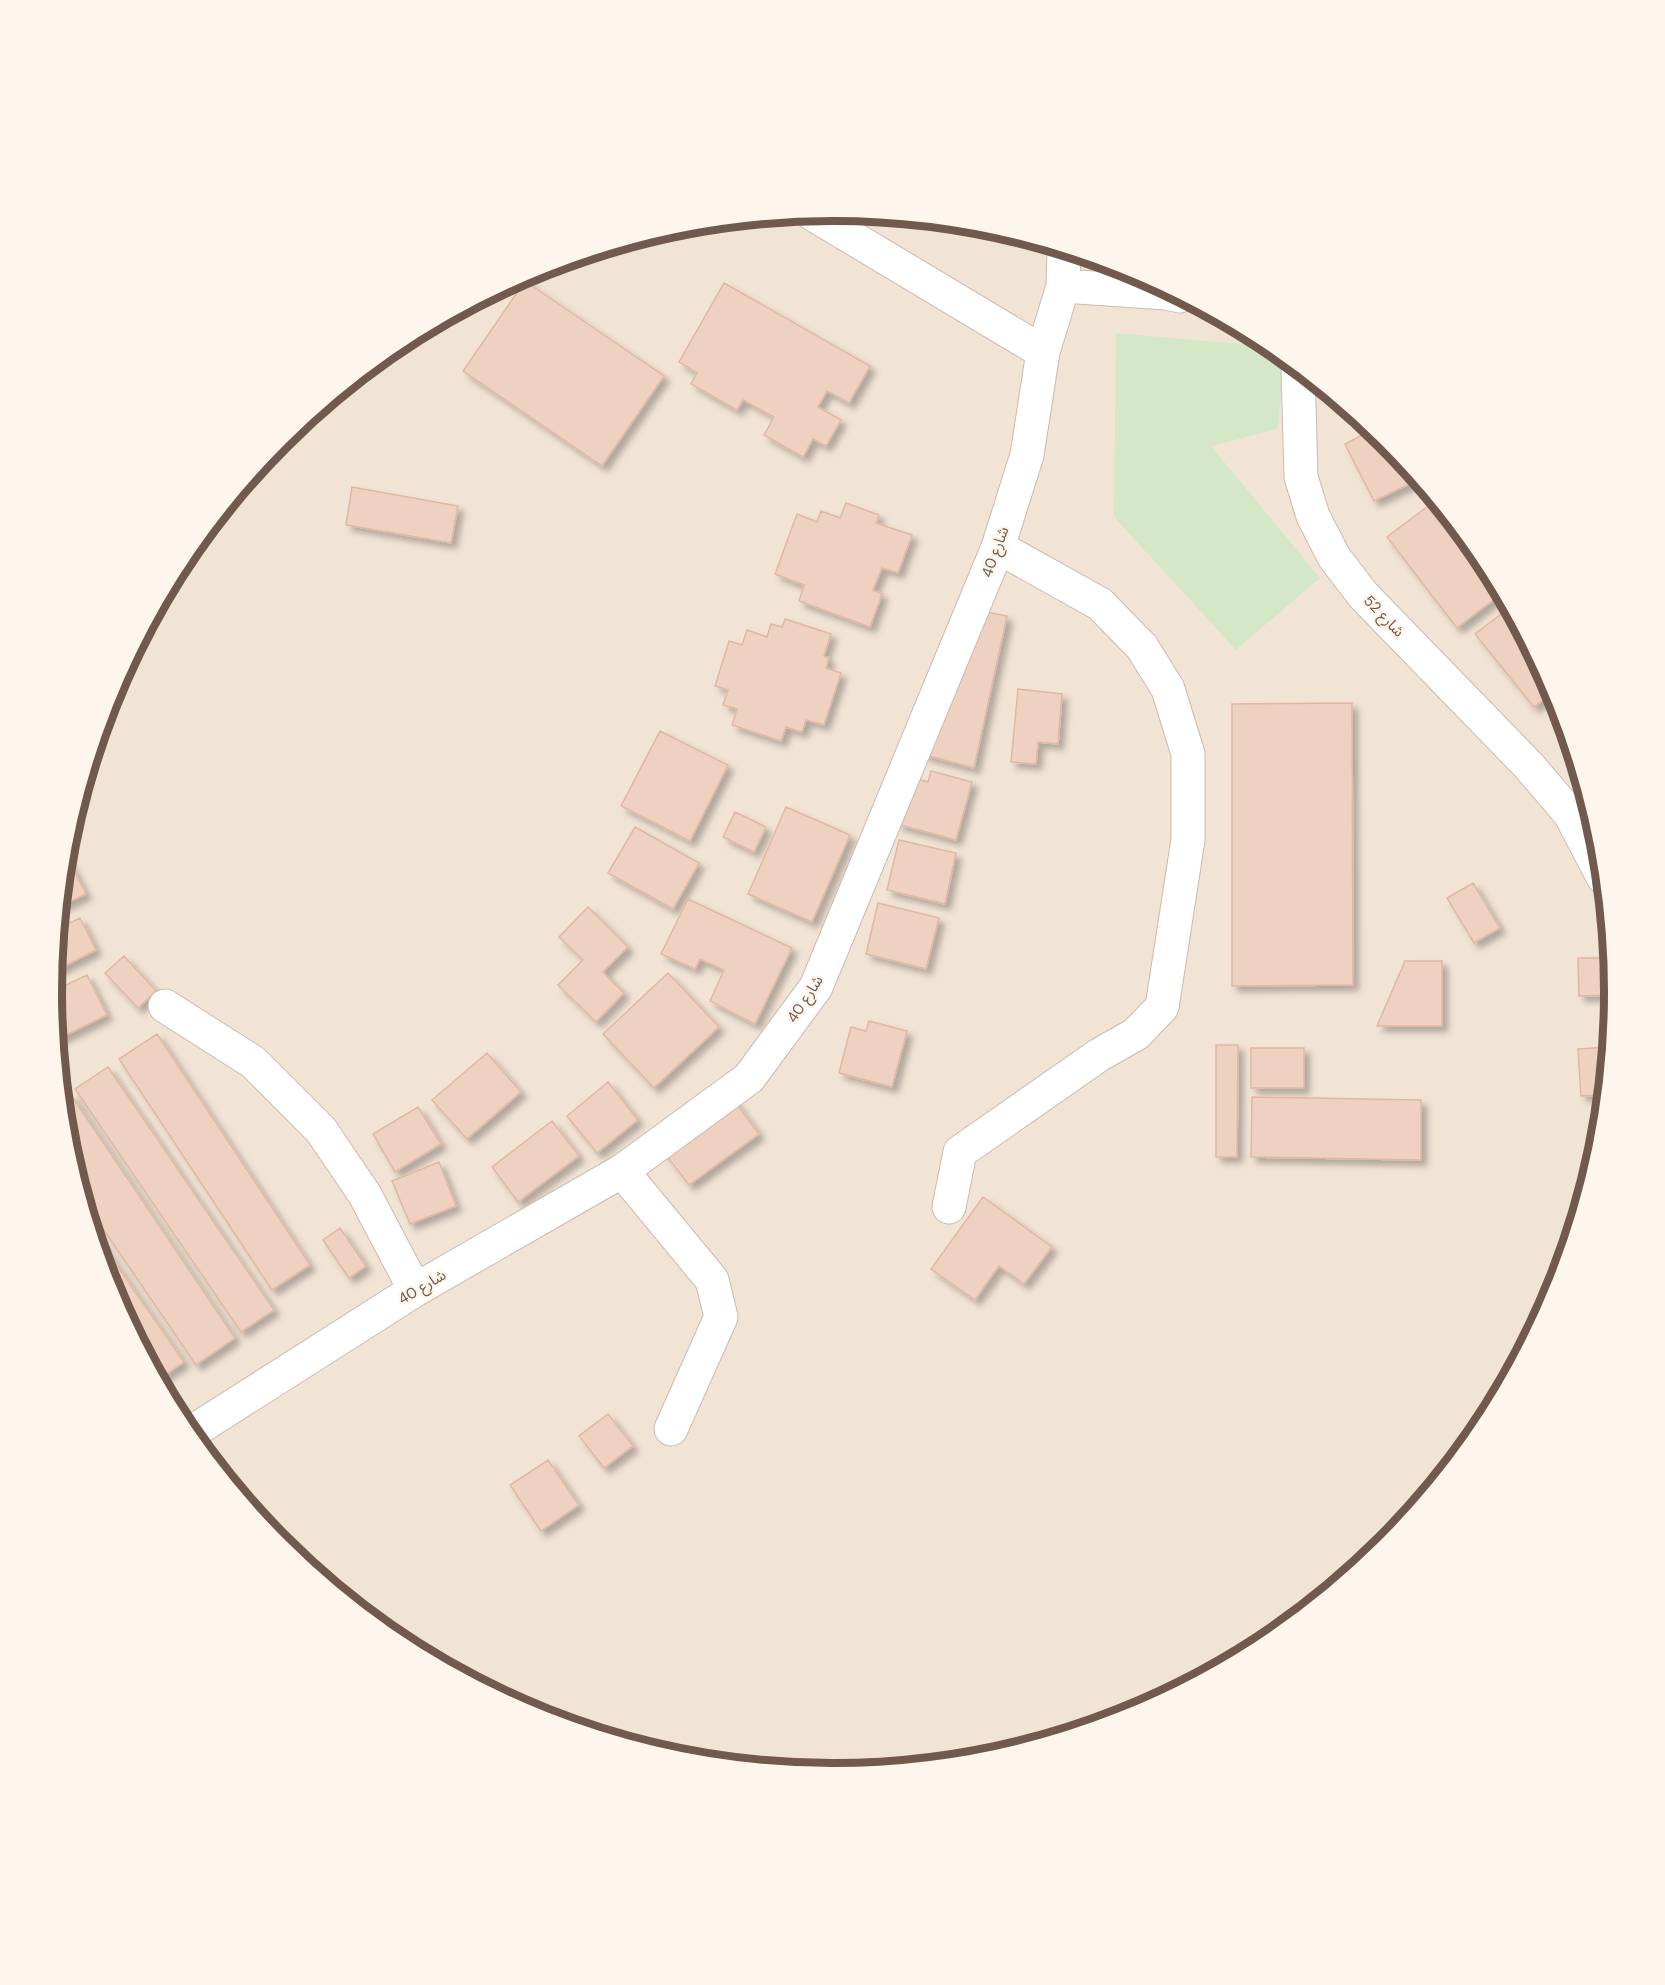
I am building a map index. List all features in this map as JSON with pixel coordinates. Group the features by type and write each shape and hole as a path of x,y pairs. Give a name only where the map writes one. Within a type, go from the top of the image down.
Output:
{"street":[{"path":"826,221 1043,352"},
{"name":"شارع 40","path":"197,1429 415,1290 622,1171 749,1078 816,987 998,547 1027,455 1043,352 1063,286 1065,258"},
{"path":"1063,286 1155,292"},
{"name":"شارع 52","path":"1298,378 1301,477 1313,516 1334,557 1363,595 1529,766 1579,808 1584,823"},
{"path":"949,1207 960,1152 1099,1055 1136,1034 1162,1007 1188,840 1188,754 1168,689 1142,647 1100,604 998,547"},
{"path":"165,1006 253,1062 321,1130 365,1195 415,1290"},
{"path":"622,1171 712,1280 721,1317 671,1429"}],"shaded area":[{"path":"832,221 933,228 983,236 1080,262 1174,301 1218,325 1261,351 1341,413 1378,447 1444,523 1474,564 1524,651 1563,745 1577,793 1589,842 1602,942 1604,992 1597,1093 1589,1143 1563,1240 1524,1334 1500,1378 1474,1421 1412,1501 1378,1538 1302,1604 1261,1634 1174,1684 1080,1723 1032,1737 983,1749 883,1762 782,1762 732,1757 682,1749 585,1723 491,1684 447,1660 404,1634 324,1572 287,1538 221,1462 191,1421 141,1334 102,1240 88,1192 76,1143 63,1043 63,942 68,892 76,842 102,745 141,651 165,607 191,564 253,484 287,447 363,381 404,351 491,301 585,262 633,248 682,236 782,223"}],"green space":[{"path":"1116,333 1251,345 1283,367 1278,429 1211,446 1320,578 1236,650 1114,517"}],"building":[{"path":"724,283 870,366 849,403 827,391 818,407 841,420 826,446 813,439 803,457 764,435 774,417 743,400 737,410 691,384 697,373 679,362"},
{"path":"529,284 664,376 602,466 463,371 520,288"},
{"path":"1364,434 1411,483 1374,501 1345,444"},
{"path":"352,487 458,506 451,543 346,525"},
{"path":"846,503 879,515 876,523 912,535 898,573 882,568 873,590 882,594 870,627 799,601 804,585 775,574 797,514 817,522 821,511 840,518"},
{"path":"1429,505 1474,564 1495,599 1457,628 1387,537"},
{"path":"986,612 1007,616 974,768 921,754"},
{"path":"1503,613 1546,698 1534,707 1475,634"},
{"path":"785,619 831,634 824,656 829,658 826,668 841,673 824,725 806,720 802,732 786,727 781,741 732,725 737,709 723,705 728,690 715,686 729,641 742,645 747,630 767,637 771,624 782,627"},
{"path":"1018,689 1062,694 1058,744 1038,742 1036,764 1011,762"},
{"path":"1352,703 1353,985 1232,986 1232,704"},
{"path":"660,731 728,765 690,841 621,806"},
{"path":"931,771 972,782 956,840 897,824 911,777 928,782"},
{"path":"786,807 850,835 812,922 748,894"},
{"path":"735,812 766,827 754,852 723,837"},
{"path":"635,827 699,863 673,909 608,873"},
{"path":"899,840 956,853 945,904 887,890"},
{"path":"72,867 86,894 67,903"},
{"path":"1473,883 1500,928 1474,943 1447,898"},
{"path":"688,899 792,948 755,1024 710,1001 724,970 700,959 695,969 661,954"},
{"path":"878,903 939,918 926,969 866,954"},
{"path":"588,907 628,947 603,972 624,993 596,1022 558,985 583,960 559,937"},
{"path":"80,918 96,950 62,967 63,942 65,925"},
{"path":"124,956 156,991 138,1008 105,973"},
{"path":"1578,958 1603,958 1604,995 1579,996"},
{"path":"1405,961 1442,961 1442,1026 1377,1026"},
{"path":"668,973 719,1027 654,1088 603,1034"},
{"path":"87,975 107,1015 63,1037 62,987"},
{"path":"869,1021 907,1031 892,1087 839,1073 851,1027 866,1031"},
{"path":"157,1034 310,1265 272,1290 119,1059"},
{"path":"1216,1045 1238,1045 1237,1157 1216,1157"},
{"path":"1602,1047 1597,1095 1581,1096 1578,1049"},
{"path":"1251,1048 1304,1048 1304,1088 1251,1088"},
{"path":"487,1053 521,1092 467,1139 432,1100"},
{"path":"108,1067 274,1310 241,1332 75,1089"},
{"path":"608,1082 638,1120 597,1153 567,1116"},
{"path":"71,1095 235,1338 196,1365 96,1218 76,1143 69,1097"},
{"path":"730,1095 759,1134 689,1185 660,1147"},
{"path":"1252,1097 1421,1100 1421,1160 1251,1157"},
{"path":"418,1107 441,1144 395,1172 373,1134"},
{"path":"552,1121 579,1156 518,1202 492,1167"},
{"path":"439,1162 456,1206 410,1224 392,1181"},
{"path":"983,1197 1052,1247 1024,1284 999,1266 975,1300 931,1269"},
{"path":"340,1228 366,1266 349,1278 323,1240"},
{"path":"105,1248 184,1362 164,1376 141,1334"},
{"path":"608,1414 633,1446 604,1468 579,1436"},
{"path":"548,1460 579,1505 541,1531 510,1485"}]}
